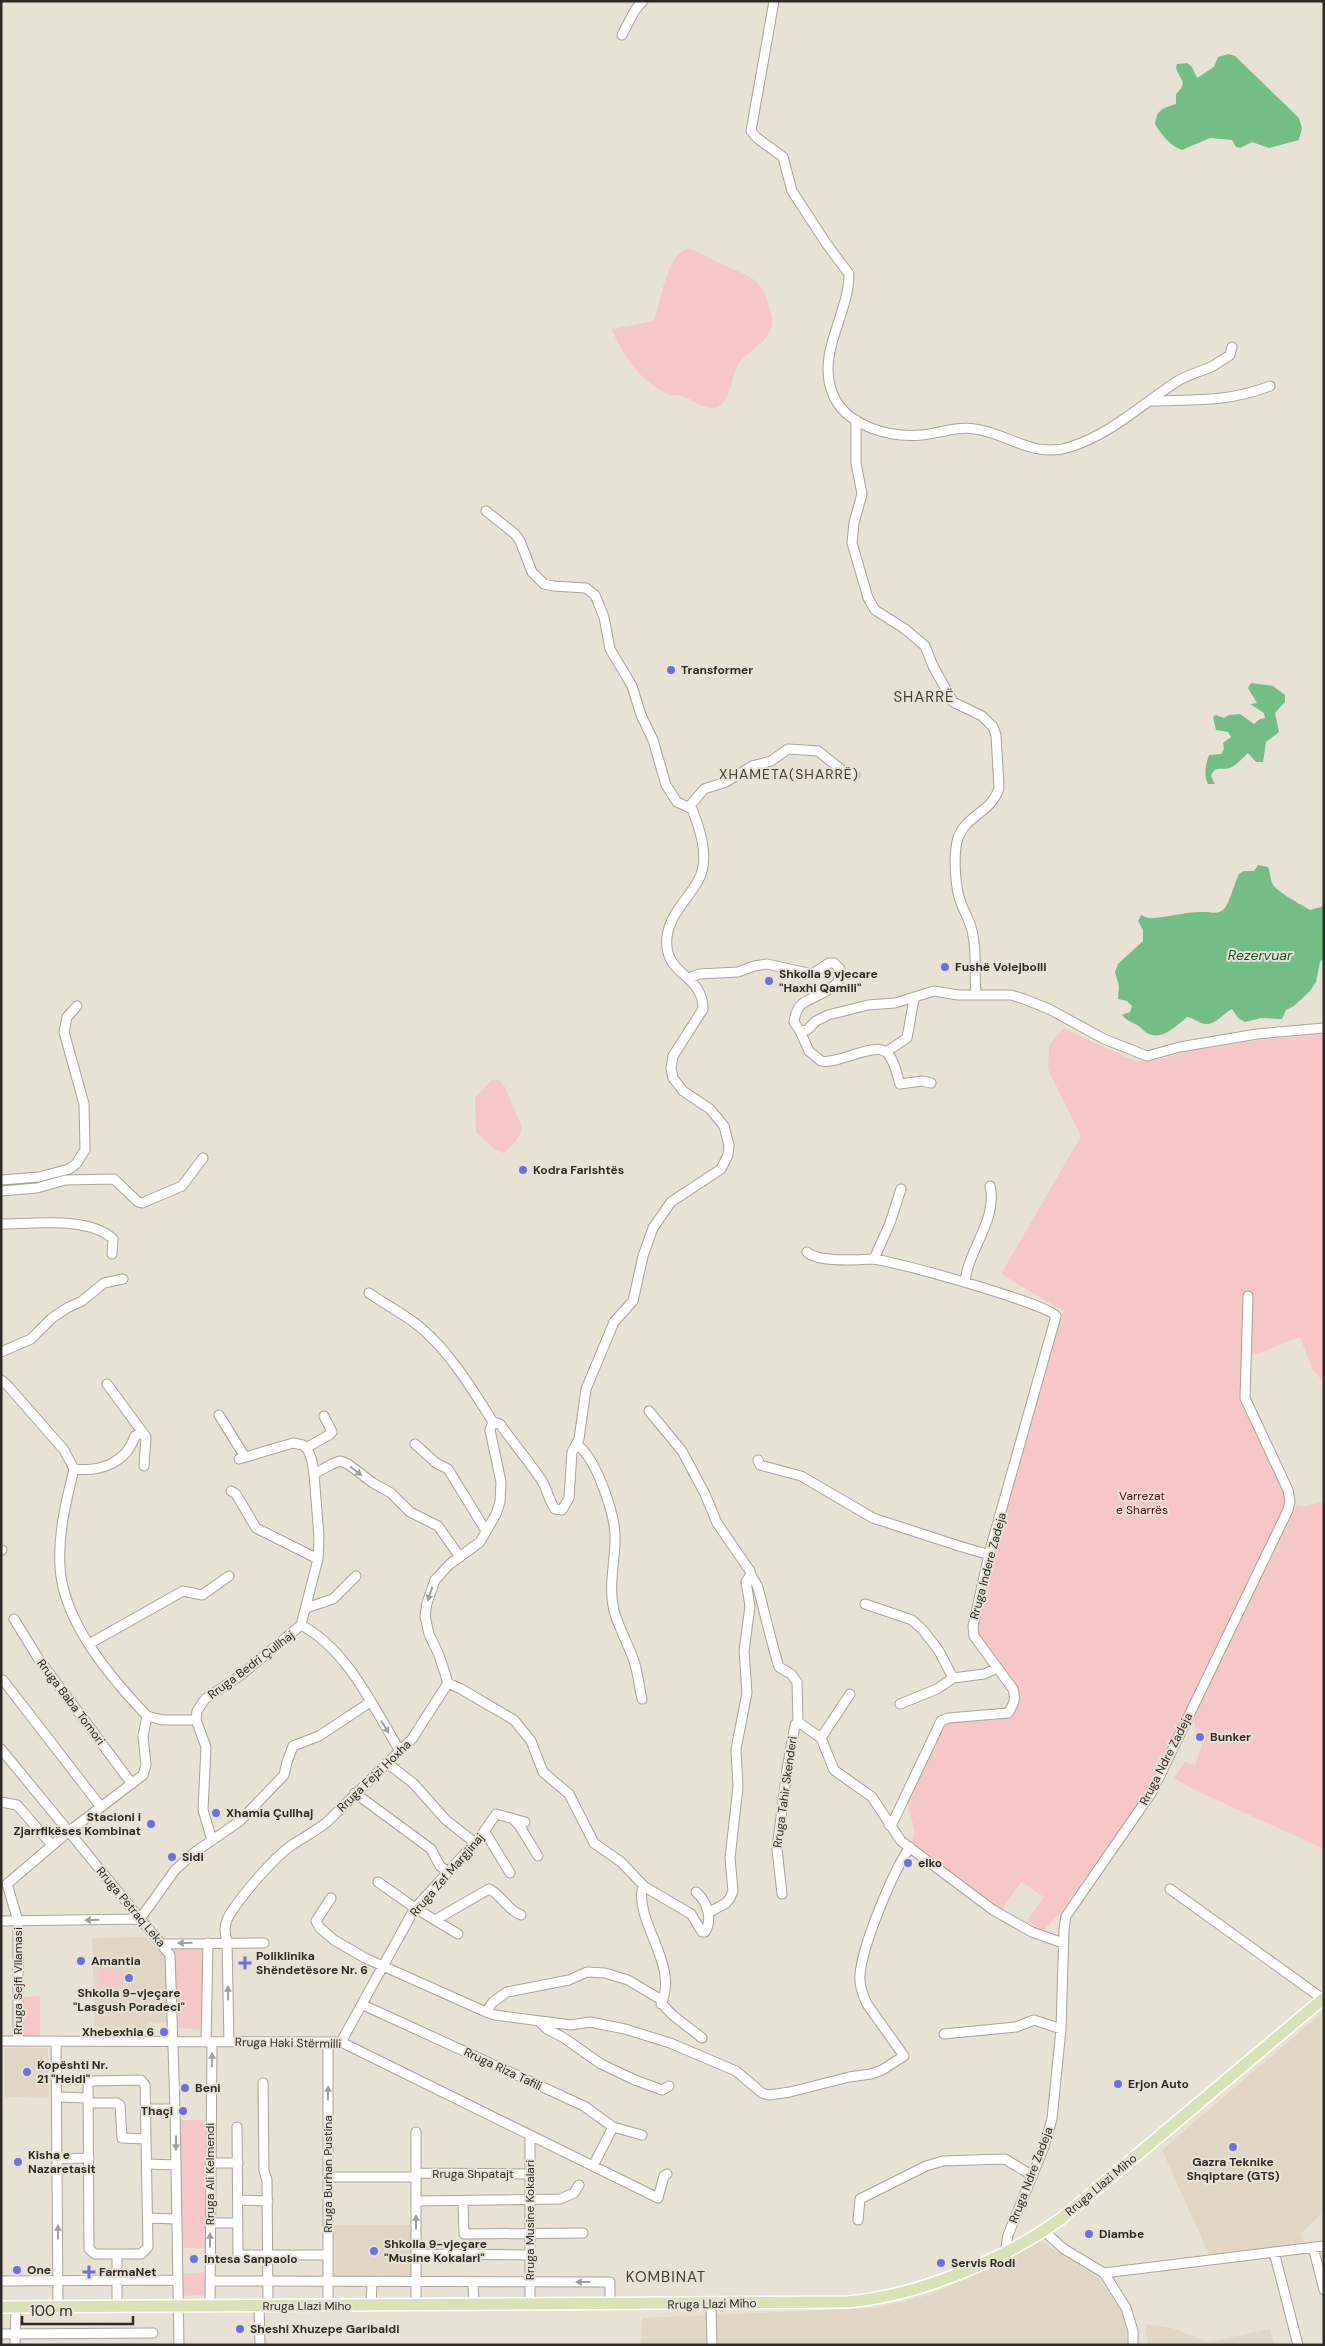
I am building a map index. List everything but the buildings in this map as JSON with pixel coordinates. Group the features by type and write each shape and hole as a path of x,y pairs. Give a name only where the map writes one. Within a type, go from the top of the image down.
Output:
{"main road":[{"name":"Rruga Llazi Miho","path":"1,2307 711,2304 847,2302 881,2298 930,2285 1005,2252 1044,2231 1323,1999"}],"street":[{"path":"622,34 642,1"},
{"path":"774,1 752,131 757,138 783,157 792,191 826,244 844,264 849,274 847,298 831,346 829,380 832,394 844,412 873,428 902,435 920,435 964,428 977,429 1023,445 1054,449 1068,448 1108,430 1179,380 1211,367 1230,355 1232,347"},
{"path":"1150,401 1225,399 1270,386"},
{"path":"856,420 856,463 862,494 854,523 852,543 868,598 875,610 905,629 925,646 933,666 954,702 988,720 996,735 999,788 997,795 989,807 967,825 957,840 956,886 959,900 973,933 976,959 976,994"},
{"path":"369,1293 422,1328 463,1376 493,1422 500,1424 531,1464 549,1494 553,1505 559,1510 568,1504 572,1452 576,1448 586,1388 614,1322 633,1301 642,1256 653,1228 671,1202 721,1169 728,1155 727,1133 720,1120 710,1109 683,1092 673,1078 671,1068 673,1056 703,1009 700,991 689,978 674,967 670,960 667,938 674,915 700,877 704,858 697,821 692,809 672,798 666,785 653,740 641,715 632,686 610,649 604,617 595,595 586,588 544,584 532,572 520,541 515,534 486,511"},
{"path":"689,807 704,788 726,782 752,766 771,761 788,749 818,751 842,770 855,775"},
{"path":"689,978 699,974 738,972 754,966 767,964 812,974 829,963 834,963 840,969 838,981 830,988 802,1004 796,1012 794,1022 809,1050 821,1061 834,1061 870,1051 886,1052 907,1038 913,1015 914,999"},
{"path":"800,1031 807,1030 816,1021 828,1015 868,1005 895,1003 914,999 928,991 958,995 1011,995 1049,1009 1104,1039 1147,1056 1257,1034 1324,1028"},
{"path":"1,1180 39,1177 69,1170 76,1164 85,1150 84,1104 64,1032 67,1017 77,1006"},
{"path":"886,1052 900,1084 922,1081 931,1083"},
{"path":"1,1191 37,1188 65,1180 114,1179 138,1202 142,1203 182,1186 203,1158"},
{"path":"807,1252 818,1258 884,1260 965,1282 989,1209 992,1192 990,1186"},
{"path":"874,1259 890,1223 901,1188"},
{"path":"1,1224 78,1224 92,1228 113,1239 112,1254"},
{"path":"1,1352 30,1338 52,1318 82,1301 104,1283 123,1279"},
{"name":"Rruga Indere Zadeja","path":"889,1825 893,1822 941,1721 948,1718 1008,1713 1013,1706 1015,1697 1013,1689 972,1632 990,1555 1056,1316 1052,1311 965,1282"},
{"name":"Rruga Ndre Zadeja","path":"1005,2252 1008,2235 1033,2176 1052,2119 1062,2029 1063,1944 1064,1925 1068,1912 1152,1792 1287,1512 1290,1501 1288,1490 1245,1398 1248,1296"},
{"path":"1,1380 64,1450 74,1469 62,1524 60,1568 67,1602 89,1644 120,1687 147,1716 163,1720 196,1720 206,1747 203,1810 212,1840"},
{"path":"107,1384 146,1436 144,1466"},
{"name":"Rruga Tahir Skenderi","path":"649,1412 682,1451 705,1494 717,1522 750,1571 750,1576 757,1586 779,1667 794,1677 797,1682 798,1722 795,1725 787,1769 777,1849 782,1894"},
{"path":"219,1415 242,1458 292,1443 298,1443 306,1448 330,1435 332,1432 324,1416"},
{"path":"493,1422 490,1428 501,1482 500,1502 496,1514 473,1548 435,1580 427,1603 426,1616 429,1634 441,1660 448,1683 514,1720 538,1754 543,1772 569,1794 594,1843 621,1862 644,1887 690,1914 702,1932 707,1929 708,1913 704,1900 696,1892"},
{"path":"74,1469 89,1471 106,1467 130,1449 135,1436 142,1433"},
{"path":"415,1444 436,1463 448,1469 486,1531"},
{"path":"576,1448 580,1447 585,1452 598,1477 611,1512 616,1538 612,1581 614,1611 634,1662 642,1699"},
{"name":"Rruga Bedri Çullhaj","path":"196,1720 196,1711 205,1700 241,1675 301,1625 318,1559 319,1537 314,1474 312,1461 306,1448"},
{"path":"758,1460 760,1465 791,1473 813,1482 873,1518 990,1555"},
{"path":"314,1474 340,1461 348,1464 373,1484 391,1493 410,1512 438,1526 460,1557"},
{"path":"230,1491 236,1494 256,1528 318,1559"},
{"path":"89,1644 183,1591 202,1595 229,1576"},
{"path":"306,1608 333,1599 356,1576"},
{"path":"708,1913 726,1903 733,1891 730,1858 738,1787 736,1749 747,1693 744,1651 750,1606 746,1582 750,1576"},
{"path":"865,1604 912,1620 923,1630 939,1651 953,1678"},
{"name":"Rruga Baba Tomori","path":"14,1619 38,1658 132,1784"},
{"path":"301,1625 323,1640 335,1652 354,1677 400,1751"},
{"path":"900,1704 937,1689 953,1678 984,1674 997,1668"},
{"path":"3,1680 101,1807"},
{"name":"Rruga Fejzi Hoxha","path":"228,2042 225,1922 237,1903 280,1855 291,1845 316,1832 412,1739 448,1683"},
{"path":"821,1738 850,1694"},
{"path":"1,1921 140,1919 175,1870 212,1840 240,1821 284,1775 293,1746 319,1736 370,1702"},
{"name":"Rruga Sejfi Vllamasi","path":"18,2041 18,1921 7,1884 68,1832 132,1784 146,1771 143,1736 147,1716"},
{"path":"798,1722 821,1738 834,1770 872,1797 896,1836 960,1887 994,1910 1032,1932 1063,1944"},
{"name":"Rruga Petraq Leka","path":"1,1749 168,1951 170,1960 175,2109 179,2345"},
{"path":"387,1763 413,1783 446,1820 474,1842"},
{"path":"355,1793 431,1849 438,1863 448,1872"},
{"path":"1,1802 17,1805 52,1846"},
{"name":"Rruga Zef Margjinaj","path":"341,2042 415,1908 485,1832 496,1814 510,1816"},
{"path":"510,1816 525,1822"},
{"path":"510,1816 519,1825 538,1856"},
{"path":"485,1832 510,1873"},
{"path":"331,1898 318,1915 316,1924 334,1940 383,1967 494,2015 571,2025 590,2022 611,2025 670,2042 736,2071 762,2093 769,2095 790,2092 882,2070 904,2056 877,2021 865,2000 861,1988 861,1969 870,1936 896,1869 910,1847"},
{"path":"378,1882 415,1908 458,1934"},
{"path":"644,1887 642,1890 642,1902 660,1955 666,1983 667,1992 662,2004"},
{"path":"435,1920 489,1889 497,1894 512,1912 521,1915"},
{"path":"1170,1889 1323,1999"},
{"path":"162,1944 208,1942 264,1943"},
{"name":"Rruga Ali Kelmendi","path":"208,1942 210,2306"},
{"path":"486,2012 493,2002 507,1992 569,1980 587,1972 596,1972 628,1980 660,1999 662,2004 702,2038"},
{"name":"Rruga Riza Tafili","path":"363,2005 584,2106 613,2127 642,2135"},
{"path":"944,2034 1016,2027 1034,2020 1062,2029"},
{"path":"539,2021 547,2029 611,2069 662,2090 669,2086"},
{"name":"Rruga Haki Stërmilli","path":"1,2041 341,2042 658,2198 664,2176 667,2174"},
{"path":"56,2041 58,2306"},
{"name":"Rruga Burhan Pustina","path":"328,2042 328,2306"},
{"path":"139,2079 144,2083 148,2247 141,2254 95,2254 90,2249 88,2100 88,2084 91,2081 139,2079"},
{"path":"260,2345 268,2256 268,2201 267,2180 264,2171 263,2083"},
{"path":"57,2097 118,2102 120,2105 122,2138 146,2139"},
{"path":"146,2110 175,2109"},
{"path":"237,2127 238,2255 328,2255"},
{"path":"593,2166 613,2127"},
{"path":"416,2132 416,2306"},
{"name":"Rruga Musine Kokalari","path":"530,2135 530,2305"},
{"path":"57,2159 89,2158"},
{"path":"858,2220 860,2199 920,2169 939,2162 1005,2159 1033,2176"},
{"path":"210,2163 238,2163"},
{"path":"147,2164 176,2165"},
{"name":"Rruga Shpatajt","path":"328,2177 530,2174"},
{"path":"416,2201 530,2201 565,2198 574,2193 579,2185"},
{"path":"238,2200 268,2201"},
{"path":"463,2201 464,2234 583,2233"},
{"path":"148,2218 176,2219"},
{"path":"210,2223 238,2223"},
{"path":"1044,2231 1064,2249 1104,2273 1126,2308 1133,2330 1133,2345"},
{"path":"1104,2273 1324,2246"},
{"path":"1313,2247 1324,2290"},
{"path":"1274,2252 1298,2345"},
{"path":"416,2254 530,2255"},
{"path":"117,2255 117,2306"},
{"path":"1,2281 178,2280"},
{"path":"210,2281 610,2282 610,2304"},
{"path":"371,2306 372,2282"},
{"path":"473,2282 474,2305"},
{"path":"711,2304 712,2345"},
{"path":"15,2345 16,2307"},
{"path":"1,2334 153,2334"}],"shaded area":[{"name":"Shkolla 9-vjeçare \"Lasgush Poradeci\"","path":"145,1937 165,1957 167,2022 149,2023 148,2029 137,2029 136,2033 95,2034 92,1938"},
{"path":"1324,2011 1324,2212 1300,2234 1306,2248 1211,2259 1162,2150"},
{"name":"Kopështi Nr. 21 \"Heidi\"","path":"5,2048 48,2048 49,2098 5,2097"},
{"name":"Shkolla 9-vjeçare \"Musine Kokalari\"","path":"334,2225 413,2225 413,2276 334,2276"},
{"path":"1041,2241 1097,2277 1123,2313 1128,2345 641,2345 642,2318 876,2308 928,2295 983,2272"},
{"path":"1145,2324 1172,2328 1208,2342 1270,2329 1274,2345 1148,2345"}],"green space":[{"path":"686,249 698,252 756,281 766,295 772,318 772,326 768,335 741,360 735,371 725,401 715,408 710,408 682,396 667,394 658,389 641,375 627,358 612,329 654,321 669,270 679,254"},
{"name":"Varrezat e Sharrës","path":"1064,1028 1134,1061 1157,1060 1189,1051 1260,1040 1324,1034 1324,1383 1312,1368 1300,1337 1249,1357 1241,1397 1285,1493 1286,1500 1282,1518 1145,1794 1059,1914 1043,1931 1027,1920 1044,1897 1021,1882 1001,1910 964,1886 911,1843 915,1832 906,1797 943,1722 1014,1711 1018,1704 1018,1690 975,1632 992,1555 1063,1311 1001,1274 1081,1136 1048,1069 1049,1045"},
{"path":"492,1080 499,1080 505,1087 521,1125 518,1138 503,1153 494,1149 476,1132 475,1098"},
{"path":"1324,1501 1324,1849 1195,1790 1174,1778 1185,1762 1195,1765 1202,1745 1193,1739 1196,1730 1193,1716 1297,1505 1302,1507"},
{"path":"175,1947 204,1947 200,2030 177,2028"},
{"path":"124,1969 124,1985 99,1986 98,1970"},
{"path":"40,1996 40,2036 22,2036 21,1997"},
{"path":"180,2120 205,2120 206,2248 180,2248"},
{"path":"210,2272 210,2295 178,2296 178,2274"}],"water":[{"path":"1229,54 1235,56 1299,118 1302,128 1299,140 1269,148 1252,142 1240,148 1236,147 1232,140 1210,138 1182,150 1174,146 1163,136 1155,124 1157,115 1161,110 1176,104 1176,94 1183,83 1176,68 1177,64 1187,63 1192,67 1197,78 1214,67 1218,57"},
{"path":"1251,683 1273,686 1285,695 1285,702 1275,713 1279,732 1266,742 1263,762 1256,762 1248,753 1232,767 1215,770 1211,776 1215,784 1208,784 1205,773 1209,755 1221,754 1224,749 1223,743 1231,737 1228,732 1216,730 1213,717 1216,715 1224,718 1229,715 1240,714 1254,724 1260,719 1265,718 1264,713 1250,704 1257,703 1248,688"},
{"name":"Rezervuar","path":"1258,865 1268,867 1274,886 1289,898 1310,910 1324,906 1324,958 1320,962 1316,982 1310,991 1294,1006 1286,1010 1282,1019 1261,1018 1245,1022 1238,1018 1232,1009 1209,1024 1187,1017 1171,1030 1159,1035 1153,1035 1124,1017 1122,1015 1130,1012 1132,1006 1127,1001 1118,999 1119,986 1115,972 1118,964 1143,941 1143,930 1138,921 1141,915 1151,918 1192,912 1220,912 1228,902 1239,874 1244,871 1254,871"}],"place":[{"name":"Transformer","path":"671,670"},
{"name":"Fushë Volejbolli","path":"945,967"},
{"name":"Shkolla 9 vjecare \"Haxhi Qamili\"","path":"769,981"},
{"name":"Kodra Farishtës","path":"523,1170"},
{"name":"Bunker","path":"1200,1737"},
{"name":"Xhamia Çullhaj","path":"216,1813"},
{"name":"Stacioni i Zjarrfikëses Kombinat","path":"151,1824"},
{"name":"Sidi","path":"172,1857"},
{"name":"elko","path":"908,1863"},
{"name":"Amantia","path":"81,1961"},
{"name":"Poliklinika Shëndetësore Nr. 6","path":"245,1963"},
{"name":"Shkolla 9-vjeçare \"Lasgush Poradeci\"","path":"129,1978"},
{"name":"Xhebexhia 6","path":"164,2032"},
{"name":"Kopështi Nr. 21 \"Heidi\"","path":"27,2072"},
{"name":"Erjon Auto","path":"1118,2084"},
{"name":"Beni","path":"185,2088"},
{"name":"Thaçi","path":"183,2111"},
{"name":"Gazra Teknike Shqiptare (GTS)","path":"1233,2147"},
{"name":"Kisha e Nazaretasit","path":"18,2162"},
{"name":"Diambe","path":"1089,2234"},
{"name":"Shkolla 9-vjeçare \"Musine Kokalari\"","path":"374,2251"},
{"name":"Intesa Sanpaolo","path":"194,2259"},
{"name":"Servis Rodi","path":"941,2263"},
{"name":"One","path":"17,2270"},
{"name":"FarmaNet","path":"89,2272"},
{"name":"Sheshi Xhuzepe Garibaldi","path":"240,2329"}],"district":[{"name":"SHARRË","path":"924,697"},
{"name":"XHAMETA(SHARRË)","path":"789,774"},
{"name":"KOMBINAT","path":"666,2277"}]}
